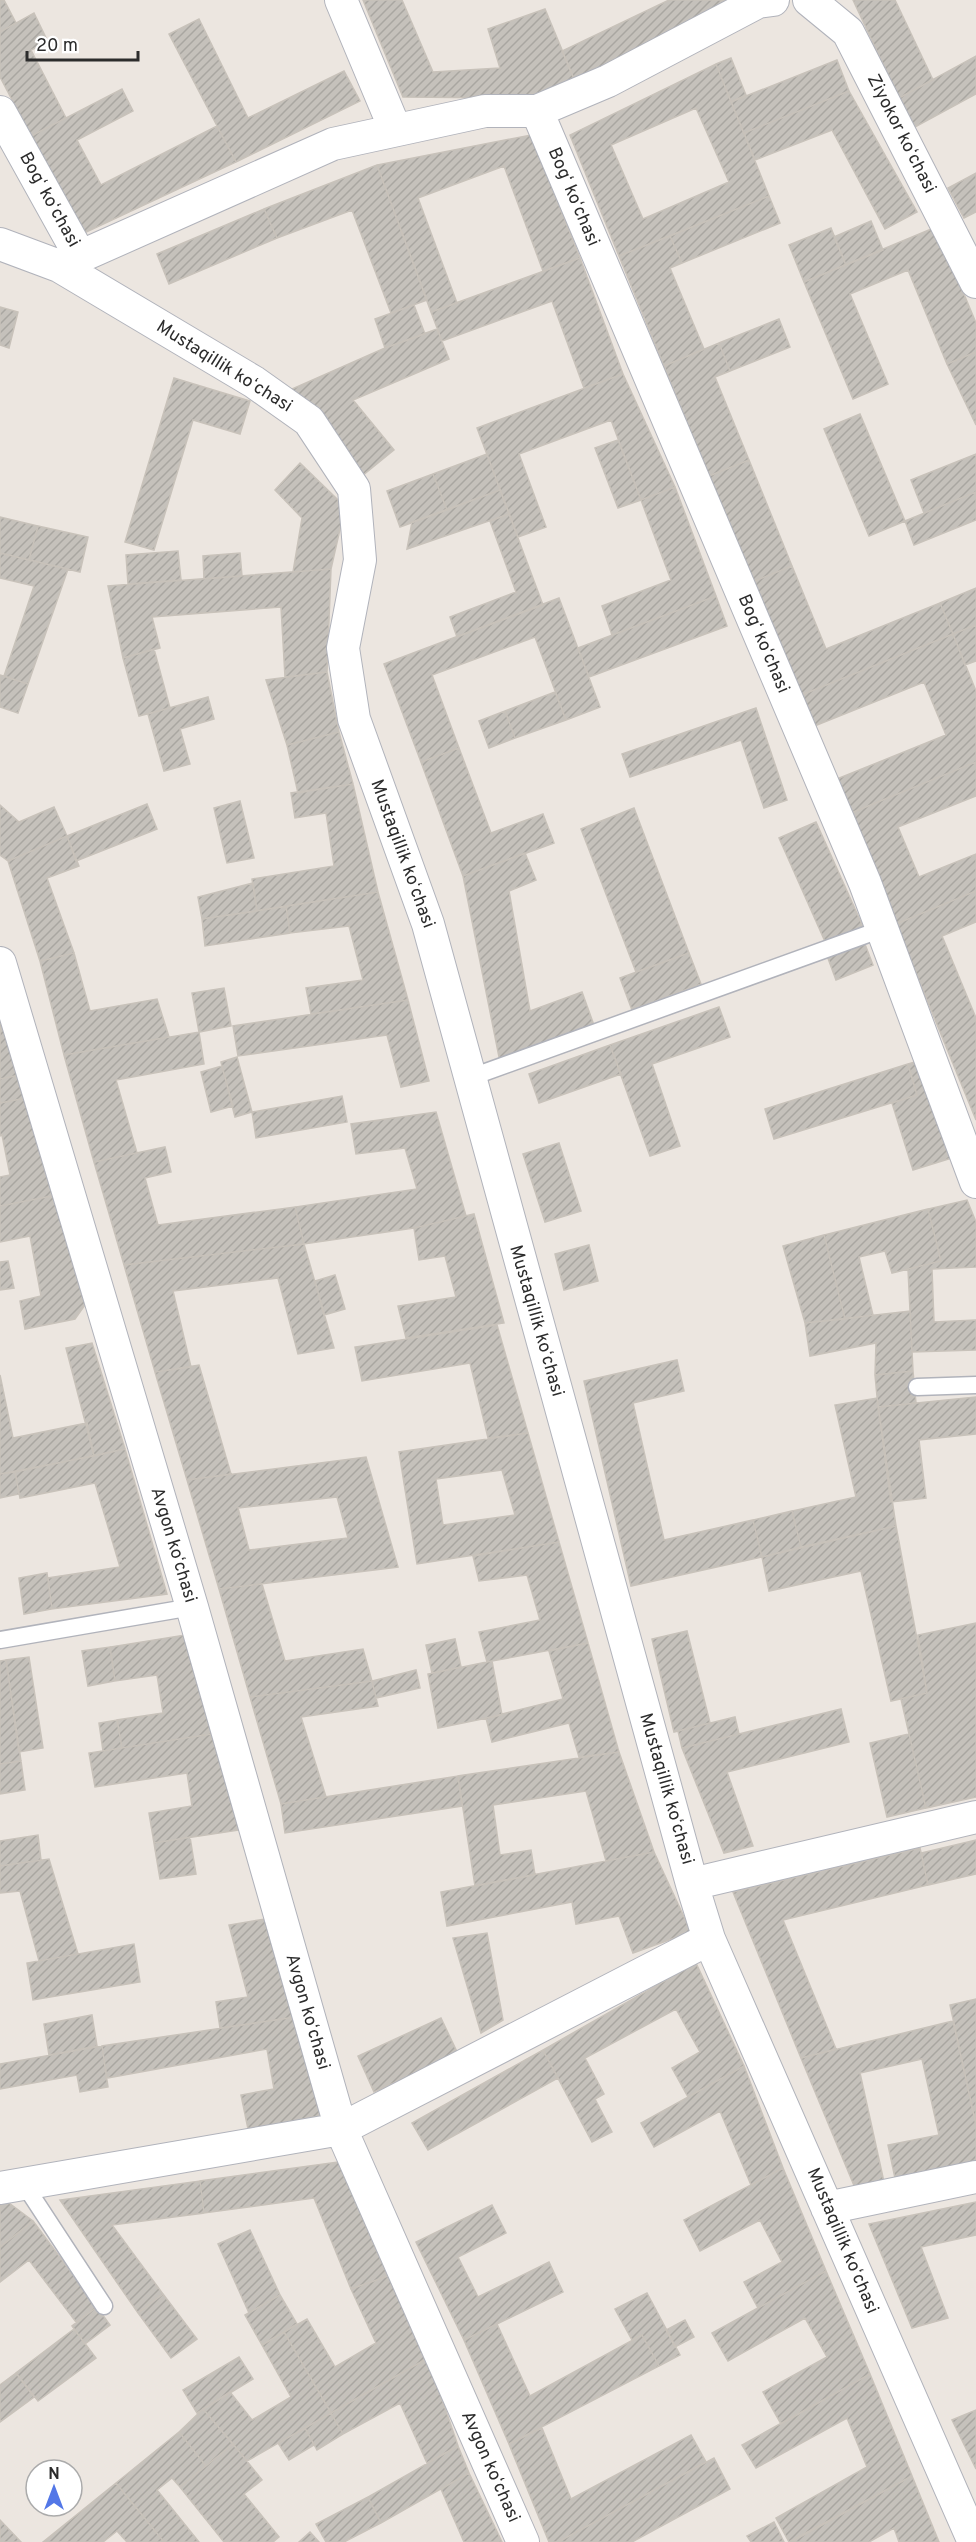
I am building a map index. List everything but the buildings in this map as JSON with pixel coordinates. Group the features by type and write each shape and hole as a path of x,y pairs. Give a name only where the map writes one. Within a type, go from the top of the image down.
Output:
{"street":[{"path":"341,0 395,129"},
{"name":"Ziyokor koʻchasi","path":"809,0 849,32 976,282"},
{"name":"Bogʻ koʻchasi","path":"0,111 69,261 333,144 485,111 537,111 608,81 762,1"},
{"name":"Bogʻ koʻchasi","path":"537,111 865,883 976,1182"},
{"name":"Mustaqillik koʻchasi","path":"0,244 69,261 254,382 309,421 354,489 360,560 343,648 354,719 428,924 692,1884 709,1939 974,2542"},
{"name":"Avgon koʻchasi","path":"0,963 192,1607 341,2129 523,2542"},
{"path":"692,1884 976,1817"},
{"path":"12,2186 341,2129 709,1939"},
{"path":"827,2208 976,2177"}],"lane":[{"path":"469,1078 882,928"},
{"path":"917,1387 976,1385"},
{"path":"0,1640 192,1607"},
{"path":"12,2186 104,2306"}]}
